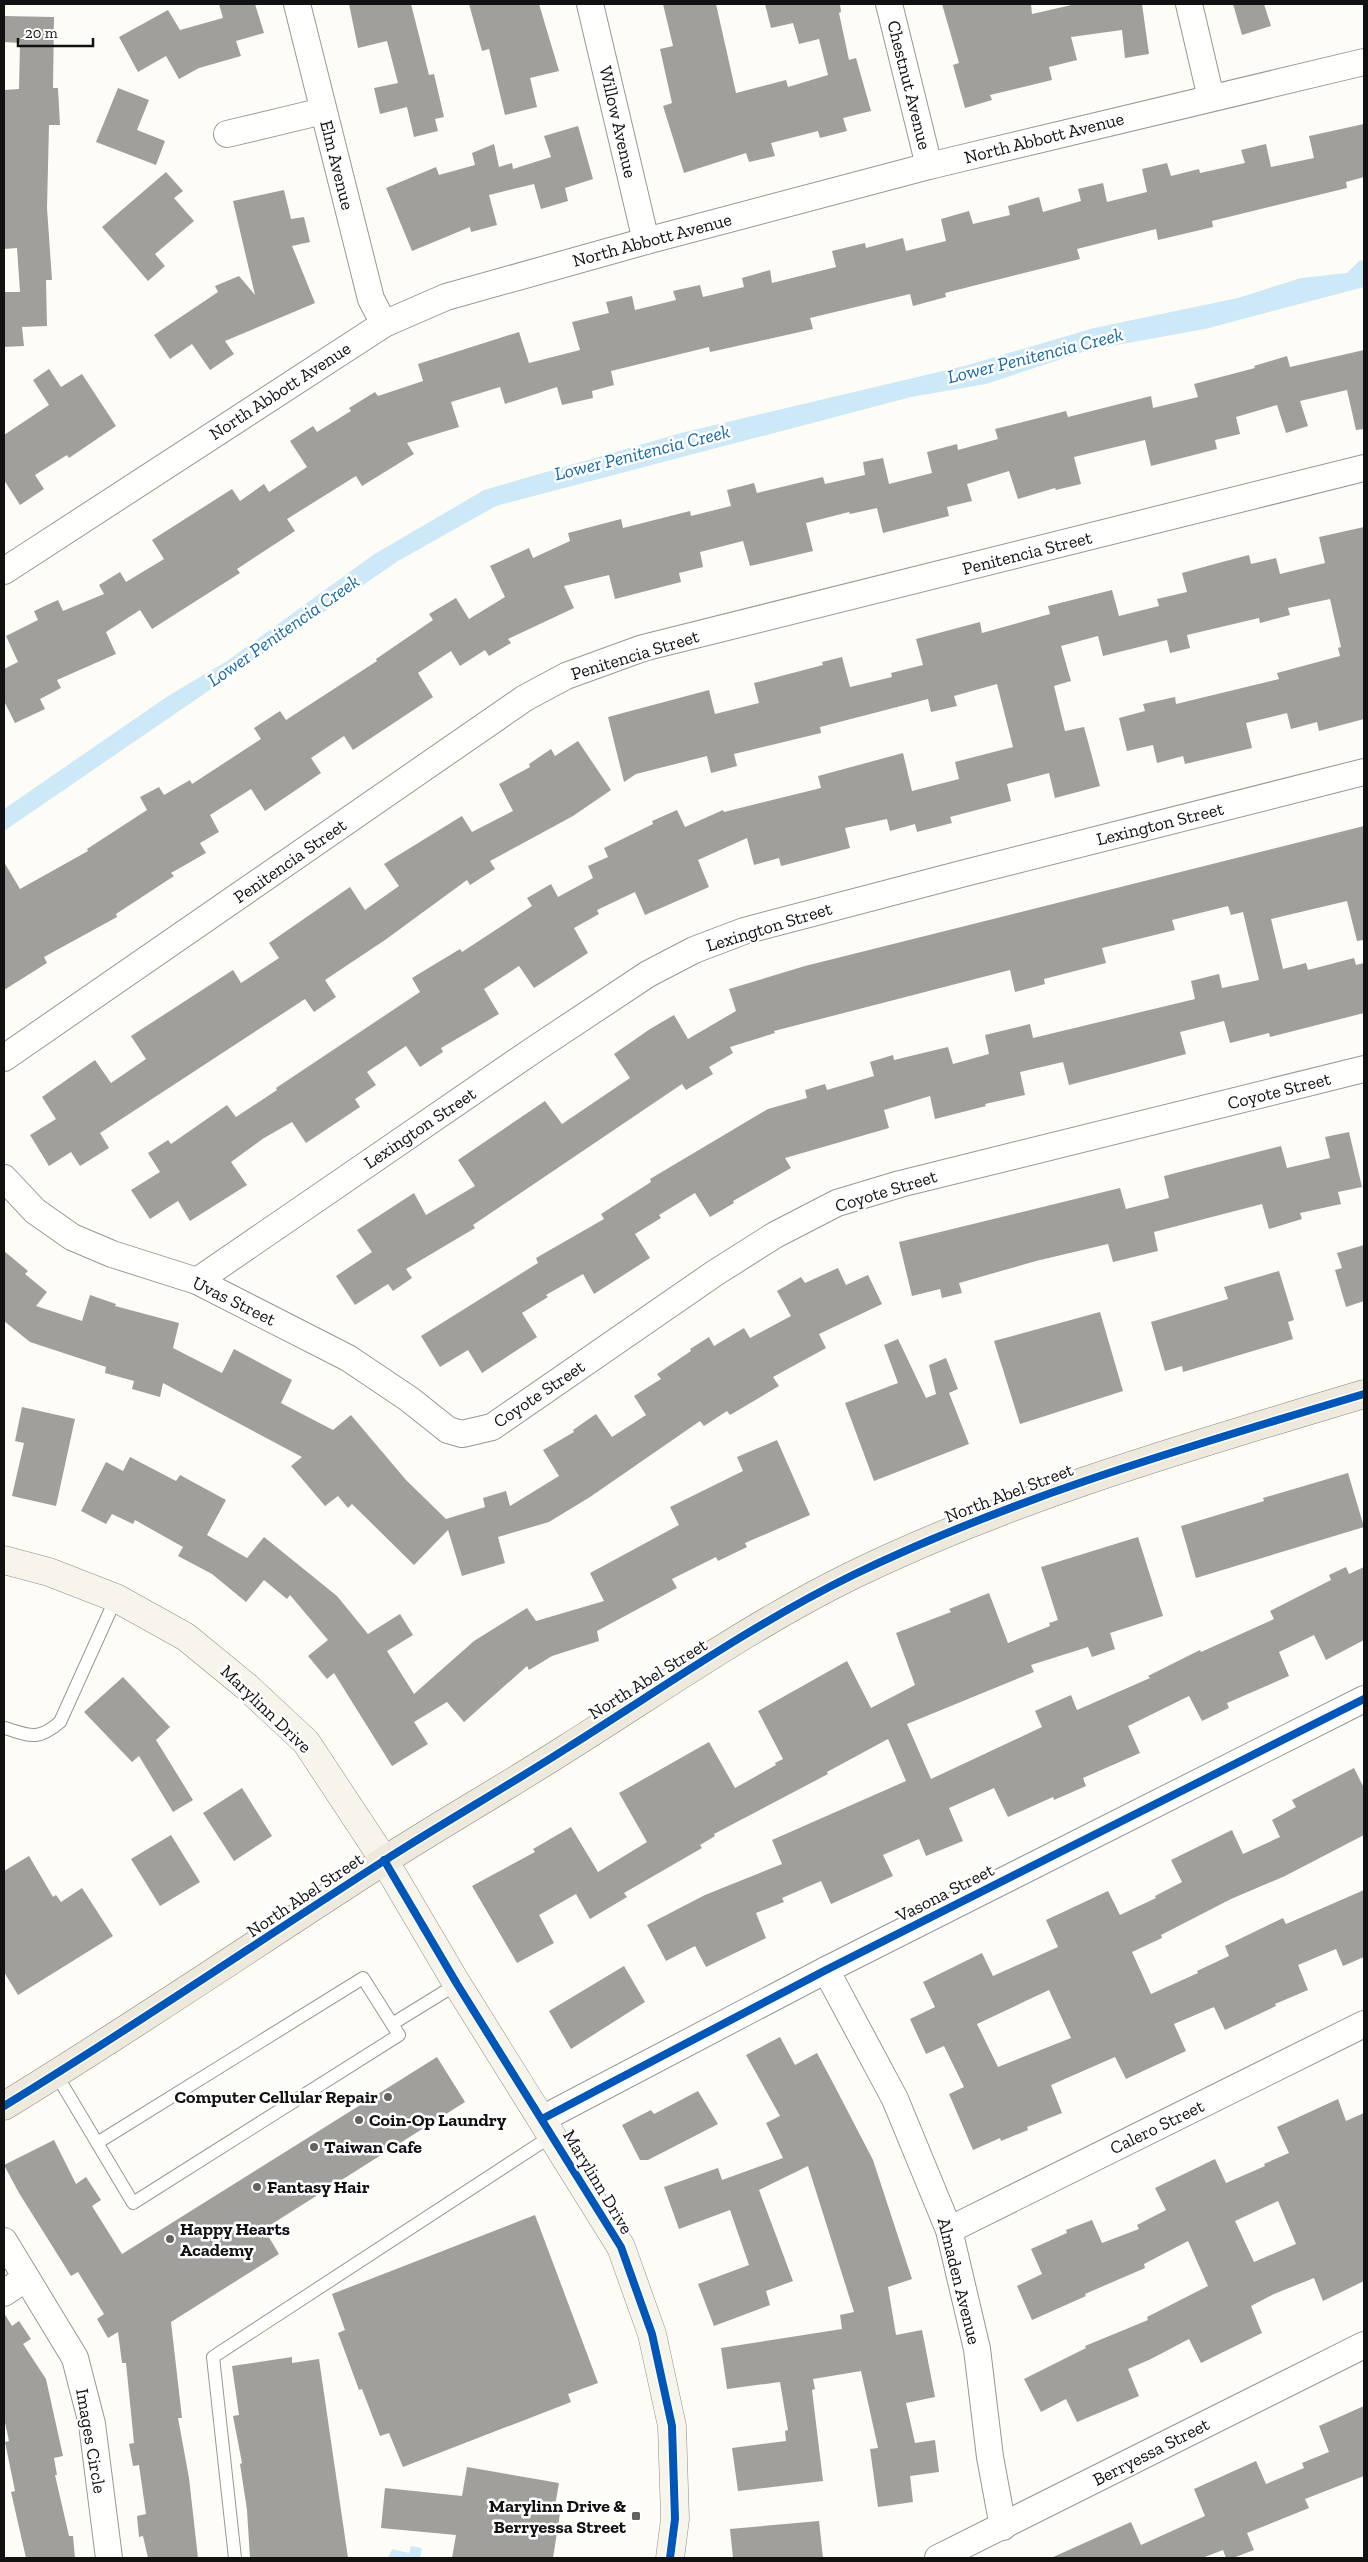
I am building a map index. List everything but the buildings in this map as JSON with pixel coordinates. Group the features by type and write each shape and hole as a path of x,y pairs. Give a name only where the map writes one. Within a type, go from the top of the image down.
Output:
{"main road":[{"name":"North Abel Street","path":"4,2106 221,1969 384,1860 766,1623 850,1577 938,1536 1042,1495 1158,1455 1364,1394"},
{"name":"Marylinn Drive","path":"4,1560 49,1572 116,1598 186,1637 247,1687 306,1742 384,1860 457,1984 621,2247 652,2334 672,2426 675,2519 670,2558"}],"street":[{"name":"Elm Avenue","path":"298,4 371,299 384,324"},
{"name":"Willow Avenue","path":"590,4 646,241"},
{"name":"Chestnut Avenue","path":"889,4 928,166"},
{"path":"1189,4 1211,98"},
{"name":"North Abbott Avenue","path":"4,571 384,324 446,297 646,241 928,166 1364,62"},
{"path":"227,134 323,111"},
{"name":"Penitencia Street","path":"4,1058 517,704 566,676 610,659 652,646 1364,468"},
{"name":"Lexington Street","path":"197,1281 648,974 694,950 744,931 1364,772"},
{"name":"Coyote Street","path":"462,1434 492,1427 715,1273 774,1235 837,1204 900,1184 1364,1069"},
{"name":"Uvas Street","path":"4,1178 35,1211 72,1237 112,1254 197,1281 348,1358 408,1399 448,1430 462,1434"},
{"name":"Vasona Street","path":"547,2127 826,1970 1364,1698"},
{"name":"Almaden Avenue","path":"826,1970 895,2099 949,2230 977,2349 990,2457 1003,2527"},
{"name":"Calero Street","path":"949,2230 1364,2024"},
{"name":"Images Circle","path":"4,2241 75,2358 92,2424 108,2558"},
{"path":"4,2293 26,2278"},
{"name":"Berryessa Street","path":"938,2558 1364,2345"}],"lane":[{"path":"5,1728 31,1736 47,1734 60,1722 116,1598"},
{"path":"56,2074 97,2143 133,2203 399,2035 363,1978 97,2143"},
{"path":"392,2024 457,1984"},
{"path":"235,2558 213,2357 547,2127"}],"water":[{"name":"Lower Penitencia Creek","path":"1364,260 1364,287 1205,329 1089,350 986,384 911,397 496,506 398,561 4,831 4,809 168,696 227,661 373,555 484,490 681,433 968,365 1094,328 1238,298 1301,278 1347,273 1359,261"},
{"path":"411,2546 422,2548 420,2558 388,2558 392,2549 409,2553"}],"cycle path":[{"path":"4,2106 147,2016 405,1848 743,1636 816,1594 915,1547 1041,1497 1169,1453 1364,1394"},
{"path":"542,2119 826,1970 1364,1699"},
{"path":"384,1860 457,1984 621,2247 652,2334 672,2426 675,2519 670,2558"}],"place":[{"name":"Computer Cellular Repair","path":"388,2097"},
{"name":"Coin-Op Laundry","path":"359,2120"},
{"name":"Taiwan Cafe","path":"314,2147"},
{"name":"Fantasy Hair","path":"257,2187"},
{"name":"Happy Hearts Academy","path":"170,2239"},
{"name":"Marylinn Drive & Berryessa Street","path":"636,2516"}]}
